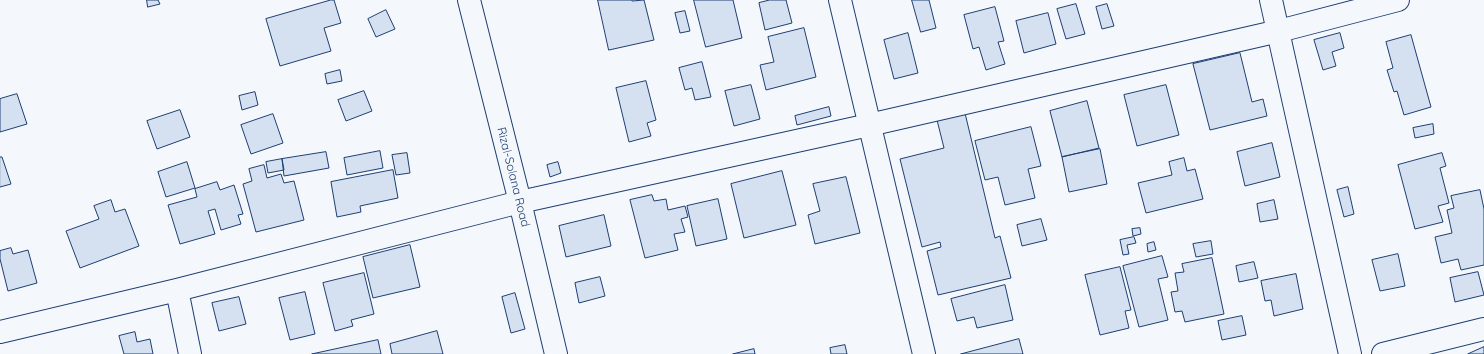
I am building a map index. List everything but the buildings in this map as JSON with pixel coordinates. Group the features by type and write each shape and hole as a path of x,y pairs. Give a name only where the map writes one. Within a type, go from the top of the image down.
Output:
{"street":[{"name":"Rizal-Solana Road","path":"469,0 520,202 556,354"},
{"path":"840,0 924,354"},
{"path":"1271,0 1350,354"},
{"path":"0,332 177,290 520,202 869,125 1279,31 1398,0"},
{"path":"177,290 190,354"},
{"path":"1383,354 1484,329"}]}
